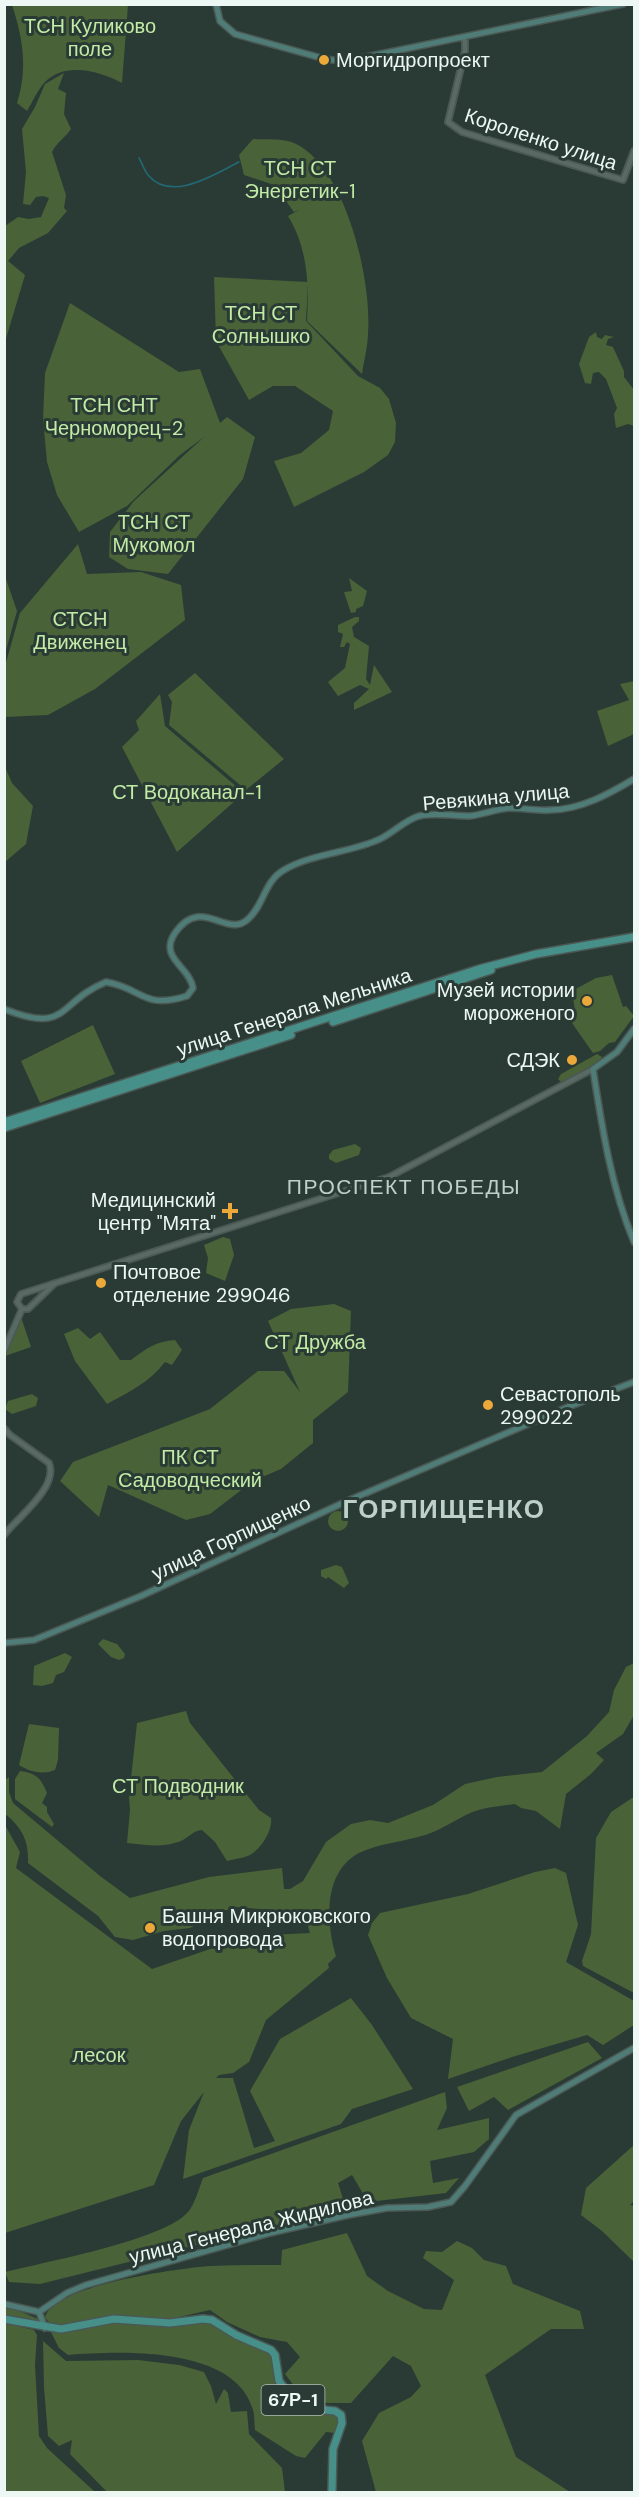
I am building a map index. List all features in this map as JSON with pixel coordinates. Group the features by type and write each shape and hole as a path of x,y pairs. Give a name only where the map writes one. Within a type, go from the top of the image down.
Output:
{"main road":[{"path":"216,4 218,16 225,27 233,33 340,61 623,4"},
{"name":"Ревякина улица","path":"4,1009 31,1018 53,1017 66,1011 88,991 106,981 147,999 161,1002 187,996 193,988 192,980 174,961 169,949 173,936 182,924 190,918 200,917 214,918 235,926 243,923 252,915 273,878 285,869 380,839 418,816 438,814 468,816 509,808 551,810 572,807 604,796 634,779"},
{"name":"улица Генерала Мельника","path":"4,1128 480,969 576,946 634,937"},
{"name":"улица Генерала Мельника","path":"4,1122 352,1013"},
{"path":"634,1029 617,1052 593,1069 611,1171 634,1242"},
{"name":"улица Горпищенко","path":"4,1643 34,1640 109,1609 345,1502 568,1407 634,1382"},
{"name":"улица Генерала Жидилова","path":"39,2312 67,2293 86,2285 270,2233 377,2210 428,2207 451,2202 516,2115 634,2048"},
{"path":"4,2304 28,2312 39,2312 45,2328"},
{"name":"67Р-1","path":"4,2319 61,2329 114,2319 170,2323 212,2320 237,2335 271,2350 275,2355 279,2381 295,2403 315,2409 335,2411 341,2415 342,2423 333,2449 332,2493"}],"street":[{"name":"Короленко улица","path":"462,38 465,41 465,51 448,122 450,125 462,132 623,180 634,151"},
{"path":"22,1309 17,1302 21,1294 166,1246 389,1177 593,1069"},
{"path":"22,1309 28,1309 55,1284"},
{"path":"4,1351 22,1309"},
{"path":"4,1428 10,1436 44,1459 51,1467 48,1484 4,1535"}],"green space":[{"name":"ТСН Куликово поле","path":"12,5 128,5 122,83 93,72 72,70 62,72 52,76 44,83 27,111 17,103 22,78 23,54"},
{"path":"64,73 58,89 66,93 64,114 71,129 52,152 66,195 64,208 67,211 48,233 19,248 8,261 25,275 5,342 5,226 18,217 29,219 41,217 49,198 36,197 30,205 23,204 26,172 22,129 45,84"},
{"name":"ТСН СТ Энергетик-1","path":"253,139 294,143 312,156 328,175 341,200 352,227 365,285 368,338 362,374 307,321 306,267 300,241 288,216 299,210 294,212 274,185 244,175 239,155"},
{"name":"ТСН СТ Солнышко","path":"214,277 308,282 306,321 358,376 380,388 389,399 396,423 395,442 388,455 364,472 294,507 274,461 301,453 329,430 333,411 295,386 273,386 249,400 216,341"},
{"name":"ТСН СНТ Черноморец-2","path":"70,303 179,372 200,369 220,423 227,417 255,437 243,479 168,574 128,569 109,557 110,532 134,501 204,437 180,455 127,506 79,532 57,495 47,462 43,419 45,373"},
{"path":"596,332 597,337 602,339 605,335 614,337 608,339 606,345 613,347 624,371 624,377 634,390 634,426 628,424 616,428 614,414 617,408 606,379 599,372 593,373 591,384 585,383 579,364 589,337"},
{"name":"СТСН Движенец","path":"78,544 87,574 141,572 181,585 185,620 95,689 48,715 5,717 5,666 20,613"},
{"path":"4,576 17,611 5,654"},
{"path":"349,578 367,591 363,606 351,613 344,592 352,591"},
{"path":"359,617 359,621 352,627 354,637 369,646 366,679 370,685 374,665 392,692 354,710 354,703 369,689 360,685 338,696 328,682 345,668 350,644 347,642 344,647 340,647 343,634 338,632 338,625"},
{"path":"195,673 284,759 246,790 169,725 172,702 168,695"},
{"path":"634,681 634,734 608,746 597,711 629,700 620,684"},
{"name":"СТ Водоканал-1","path":"160,694 165,726 244,793 177,852 122,747 139,730 136,721"},
{"path":"5,767 12,783 33,806 26,844 5,862"},
{"path":"612,975 623,1007 626,1006 634,1016 615,1042 593,1053 572,1023 576,1017 572,991 596,978"},
{"path":"93,1025 115,1074 40,1103 21,1061"},
{"path":"597,1054 602,1057 589,1068 561,1082 558,1079 561,1074"},
{"path":"355,1144 361,1148 359,1155 336,1163 329,1159 333,1150"},
{"path":"223,1237 230,1239 234,1255 225,1281 206,1273 208,1258 204,1245"},
{"name":"ПК СТ Садоводческий","path":"334,1304 351,1311 348,1392 313,1420 313,1443 281,1469 253,1481 210,1514 186,1520 108,1485 99,1517 60,1481 73,1462 210,1409 258,1371 284,1371 300,1392 268,1321 291,1309"},
{"path":"21,1317 31,1347 5,1356"},
{"path":"78,1328 90,1339 100,1332 120,1360 131,1360 151,1346 162,1342 175,1340 182,1350 172,1365 165,1362 146,1381 107,1404 75,1361 64,1334"},
{"path":"32,1394 38,1398 36,1406 12,1414 5,1409 8,1401"},
{"path":"334,1511 342,1511 348,1517 348,1525 342,1531 334,1531 328,1525 328,1517"},
{"path":"336,1565 342,1567 349,1583 344,1588 328,1577 326,1579 321,1576 321,1570"},
{"path":"103,1639 117,1644 125,1654 124,1658 119,1660 111,1657 98,1644"},
{"path":"65,1653 72,1657 64,1672 56,1675 53,1683 42,1686 33,1685 34,1666"},
{"name":"лесок","path":"634,1663 634,1715 623,1734 596,1753 604,1760 566,1794 560,1829 536,1811 521,1808 515,1804 475,1811 431,1833 359,1853 347,1862 333,1885 329,1914 336,1956 328,1964 329,1968 266,2020 249,2062 233,2073 219,2075 216,2078 233,2078 254,2148 275,2141 250,2091 280,2039 351,1998 372,2025 413,2089 352,2109 341,2124 183,2179 189,2130 204,2092 181,2121 154,2185 5,2233 5,1825 20,1852 16,1868 152,1969 248,1936 310,1933 306,1920 280,1911 237,1907 220,1912 190,1928 164,1931 133,1940 115,1937 98,1916 28,1863 26,1841 20,1829 5,1814 5,1780 9,1777 9,1792 13,1803 100,1876 130,1898 209,1877 282,1868 284,1889 290,1889 303,1881 326,1842 351,1824 370,1820 388,1823 433,1805 465,1784 497,1777 542,1772 587,1736 609,1712 614,1690 626,1667"},
{"name":"СТ Подводник","path":"186,1711 190,1723 259,1810 271,1818 265,1839 250,1855 227,1861 215,1842 202,1830 168,1845 127,1843 129,1797 137,1723"},
{"path":"29,1724 59,1728 58,1760 55,1770 37,1772 19,1765"},
{"path":"20,1771 34,1775 42,1784 47,1793 42,1803 47,1807 47,1812 54,1824 52,1827 15,1799 15,1779"},
{"path":"634,1798 634,1993 583,1966 582,1961 591,1934 596,1838 611,1812"},
{"path":"555,1868 566,1873 578,1925 566,1962 634,2001 634,2025 603,2045 587,2035 448,2079 453,2039 411,2018 387,1978 368,1935 372,1923 380,1913 468,1894 535,1872"},
{"path":"588,2042 602,2058 508,2110 494,2097 469,2111 457,2087"},
{"path":"445,2092 447,2108 437,2130 489,2118 489,2139 474,2152 430,2161 433,2183 459,2178 446,2193 368,2202 352,2175 338,2183 346,2208 40,2284 9,2282 5,2272 130,2241 175,2222 190,2209 203,2178"},
{"path":"634,2145 634,2201 630,2205 634,2206 634,2262 602,2231 581,2215 586,2188"},
{"path":"347,2233 367,2276 388,2291 424,2309 442,2310 454,2280 423,2258 426,2251 442,2252 457,2241 472,2248 484,2260 506,2266 513,2284 580,2311 584,2329 551,2329 485,2375 516,2457 570,2492 376,2492 362,2441 379,2413 411,2397 421,2386 411,2366 393,2356 351,2403 328,2403 306,2397 285,2374 300,2357 287,2342 260,2337 227,2322 210,2310 170,2319 112,2320 66,2328 50,2323 45,2318 53,2306 70,2296 119,2280 196,2267 281,2265 282,2250"},
{"path":"5,2305 38,2319 41,2323 5,2318"},
{"path":"115,2322 211,2323 269,2352 282,2392 296,2406 324,2411 339,2417 335,2433 326,2432 305,2458 296,2456 255,2430 252,2407 240,2387 222,2373 198,2363 172,2357 115,2353 68,2355 59,2348 51,2332 69,2332"},
{"path":"5,2323 34,2330 37,2335 35,2365 39,2436 47,2448 95,2492 5,2492"},
{"path":"43,2341 66,2361 138,2360 179,2365 204,2372 216,2404 224,2389 228,2393 231,2412 247,2411 249,2434 282,2468 285,2492 107,2492 70,2454 72,2440 59,2446 48,2436"}],"waterway":[{"path":"139,158 148,175 158,183 169,186 193,184 239,162"}],"place":[{"name":"Моргидропроект","path":"324,60"},
{"name":"Музей истории мороженого","path":"587,1001"},
{"name":"СДЭК","path":"572,1060"},
{"name":"Медицинский центр \"Мята\"","path":"230,1211"},
{"name":"Почтовое отделение 299046","path":"101,1283"},
{"name":"Севастополь 299022","path":"488,1405"},
{"name":"Башня Микрюковского водопровода","path":"150,1928"}],"district":[{"name":"ПРОСПЕКТ ПОБЕДЫ","path":"404,1187"},
{"name":"ГОРПИЩЕНКО","path":"444,1509"}],"park label":[{"name":"ТСН СТ Мукомол","path":"154,534"},
{"name":"СТ Дружба","path":"315,1342"}]}
